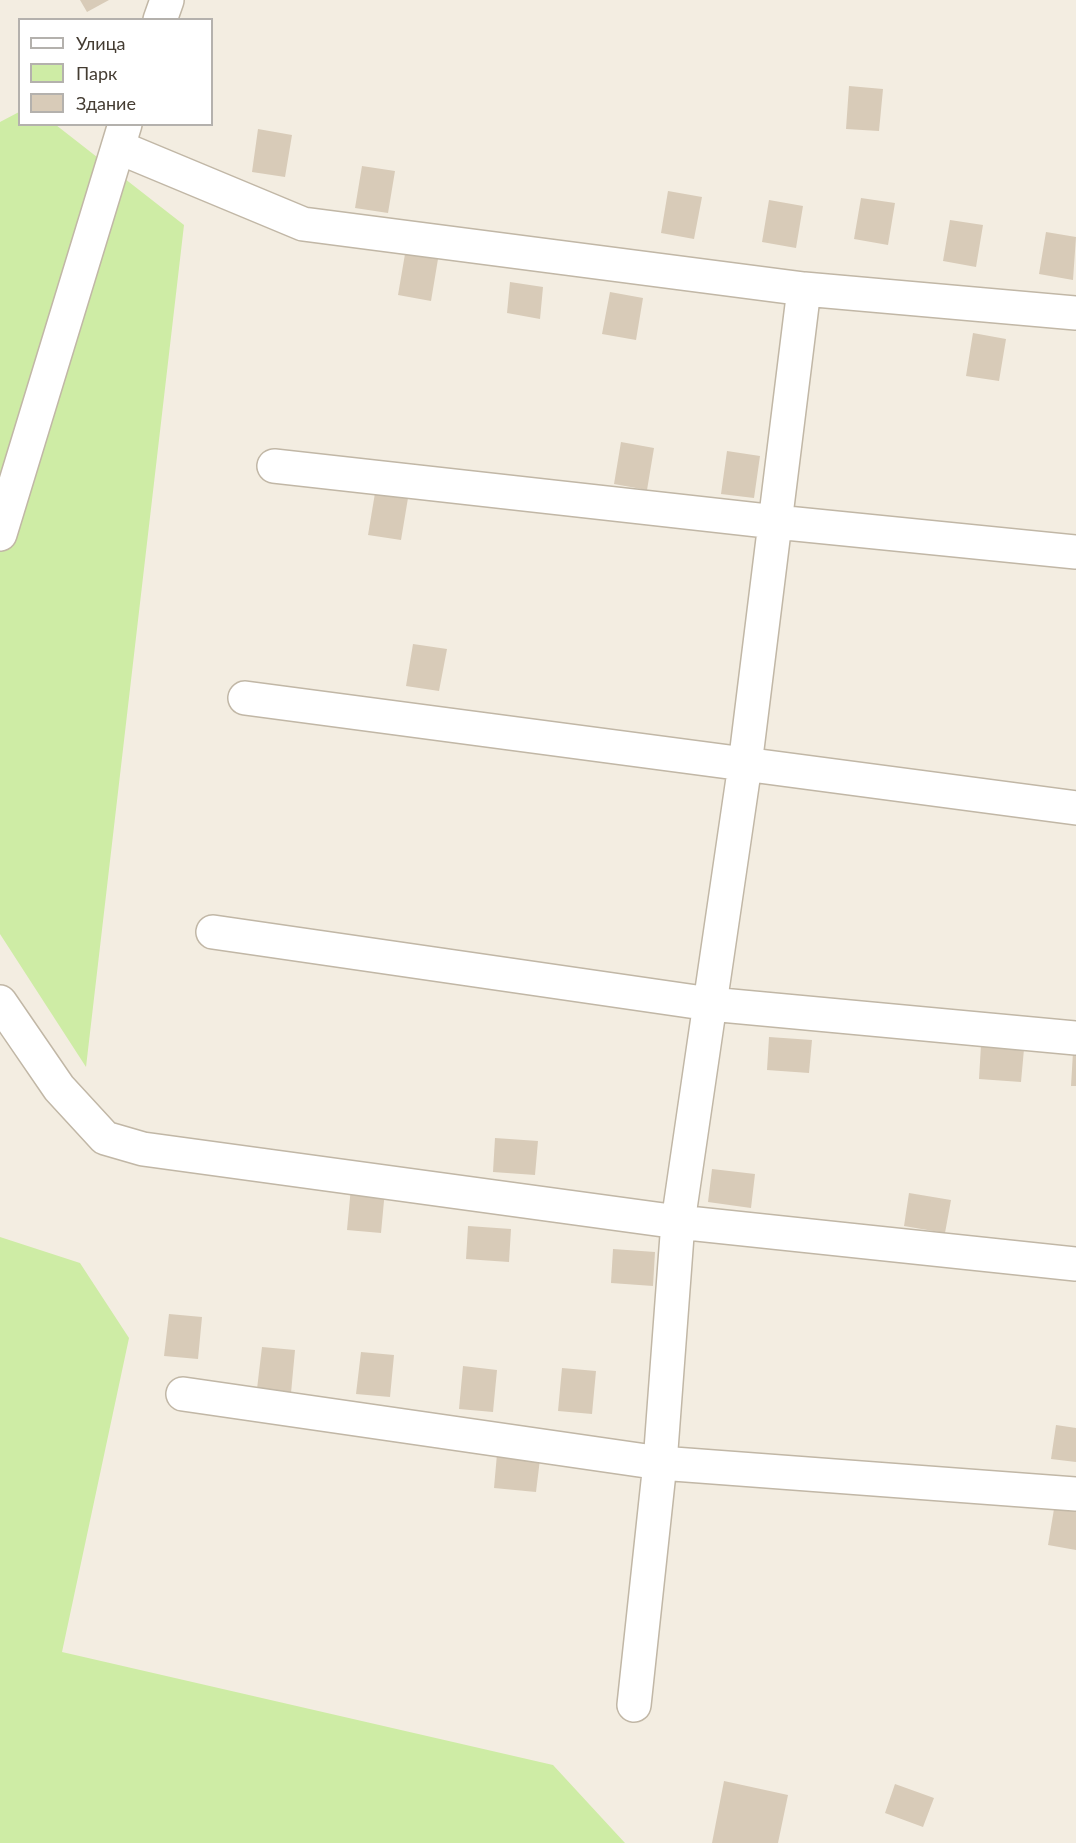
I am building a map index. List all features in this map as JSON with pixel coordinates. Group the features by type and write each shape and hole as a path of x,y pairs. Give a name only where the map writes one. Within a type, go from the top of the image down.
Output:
{"street":[{"path":"161,18 167,0"},
{"path":"0,534 122,136 303,224 804,289 1076,313"},
{"path":"634,1705 660,1463 678,1222 745,765 804,289"},
{"path":"274,466 776,522 1076,552"},
{"path":"245,698 1076,808"},
{"path":"213,932 710,1004 1076,1038"},
{"path":"0,1002 59,1088 105,1138 143,1149 678,1222 1076,1264"},
{"path":"183,1394 660,1463 1076,1494"}],"green space":[{"path":"18,113 18,126 57,126 184,225 86,1067 0,934 0,122"},
{"path":"0,1237 80,1263 129,1338 62,1652 553,1765 625,1843 0,1843"}],"building":[{"path":"80,0 109,0 87,12"},
{"path":"849,86 883,89 879,131 846,129"},
{"path":"258,129 292,135 285,177 252,172"},
{"path":"362,166 395,171 388,213 355,208"},
{"path":"668,191 702,197 694,239 661,233"},
{"path":"861,198 895,203 888,245 854,239"},
{"path":"769,200 803,206 796,248 762,242"},
{"path":"950,220 983,225 976,267 943,261"},
{"path":"1046,232 1076,237 1073,280 1039,274"},
{"path":"405,254 438,259 431,301 398,295"},
{"path":"510,282 543,287 540,319 507,313"},
{"path":"610,292 643,298 636,340 602,334"},
{"path":"973,333 1006,339 999,381 966,376"},
{"path":"621,442 654,448 647,490 614,484"},
{"path":"727,451 760,456 754,498 721,494"},
{"path":"375,493 408,498 401,540 368,535"},
{"path":"413,644 447,649 439,691 406,686"},
{"path":"769,1037 812,1040 809,1073 767,1070"},
{"path":"981,1045 1024,1049 1021,1082 979,1079"},
{"path":"1073,1052 1076,1053 1076,1086 1071,1086"},
{"path":"495,1138 538,1141 535,1175 493,1172"},
{"path":"712,1169 755,1174 751,1208 708,1202"},
{"path":"351,1187 385,1190 381,1233 347,1230"},
{"path":"909,1193 951,1200 945,1233 904,1226"},
{"path":"468,1226 511,1229 509,1262 466,1259"},
{"path":"613,1249 655,1252 653,1286 611,1283"},
{"path":"169,1314 202,1317 198,1359 164,1356"},
{"path":"262,1347 295,1350 291,1393 257,1389"},
{"path":"361,1352 394,1355 390,1397 356,1394"},
{"path":"463,1366 497,1370 493,1412 459,1409"},
{"path":"562,1368 596,1371 592,1414 558,1411"},
{"path":"1056,1425 1076,1428 1076,1462 1051,1459"},
{"path":"497,1454 540,1459 536,1492 494,1488"},
{"path":"1055,1503 1076,1507 1076,1550 1048,1545"},
{"path":"724,1781 788,1795 778,1843 712,1843"},
{"path":"895,1784 934,1798 923,1827 885,1813"}]}
